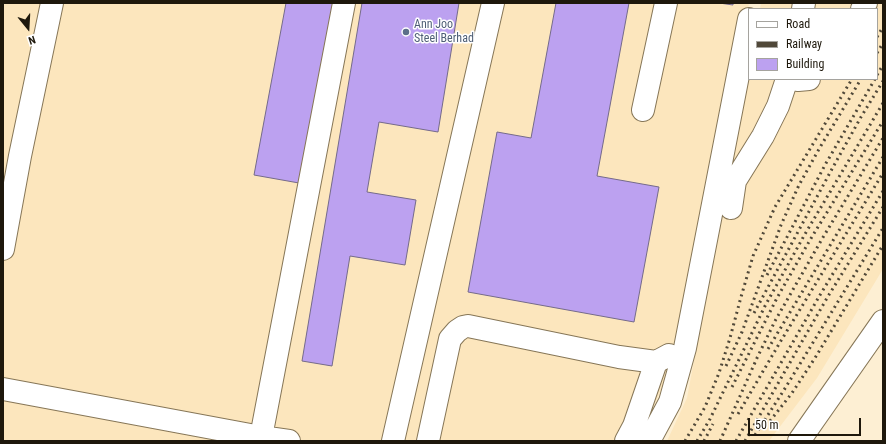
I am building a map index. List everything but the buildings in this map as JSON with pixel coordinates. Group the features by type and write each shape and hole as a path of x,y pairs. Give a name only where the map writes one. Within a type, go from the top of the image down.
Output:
{"lane":[{"path":"3,249 20,156 52,3"},
{"path":"262,437 344,3"},
{"path":"394,441 493,3"},
{"path":"643,110 666,3"},
{"path":"649,441 670,402 684,348 748,24"},
{"path":"731,208 735,181 778,106 787,80"},
{"path":"799,441 883,321"},
{"path":"428,441 450,339 463,327 468,326 619,357 656,362"},
{"path":"626,441 634,426 656,362 661,358 684,348"},
{"path":"3,389 289,441"}],"shaded area":[{"path":"3,3 749,3 683,342 638,441 3,441"},
{"path":"761,3 883,3 883,269 817,378 769,441 667,441 687,398 748,74 748,80 878,80 878,8 760,8"}],"railway":[{"path":"878,35 883,27"},
{"path":"878,51 883,43"},
{"path":"878,73 883,65"},
{"path":"685,441 705,407 719,373 753,256 775,207 851,80"},
{"path":"726,366 742,332 781,225 799,185 860,80"},
{"path":"767,275 825,165 874,80"},
{"path":"754,313 832,169 883,81"},
{"path":"697,441 710,419 765,306 805,234 883,103"},
{"path":"732,387 777,298 810,240 883,121"},
{"path":"720,441 775,321 822,239 883,138"},
{"path":"768,349 883,157"},
{"path":"738,414 883,173"},
{"path":"736,441 820,295 883,191"},
{"path":"745,441 827,298 883,207"},
{"path":"755,435 883,228"},
{"path":"770,421 792,393 815,358 883,245"},
{"path":"704,441 713,424"}],"place":[{"name":"Ann Joo Steel Berhad","path":"406,32"}]}
